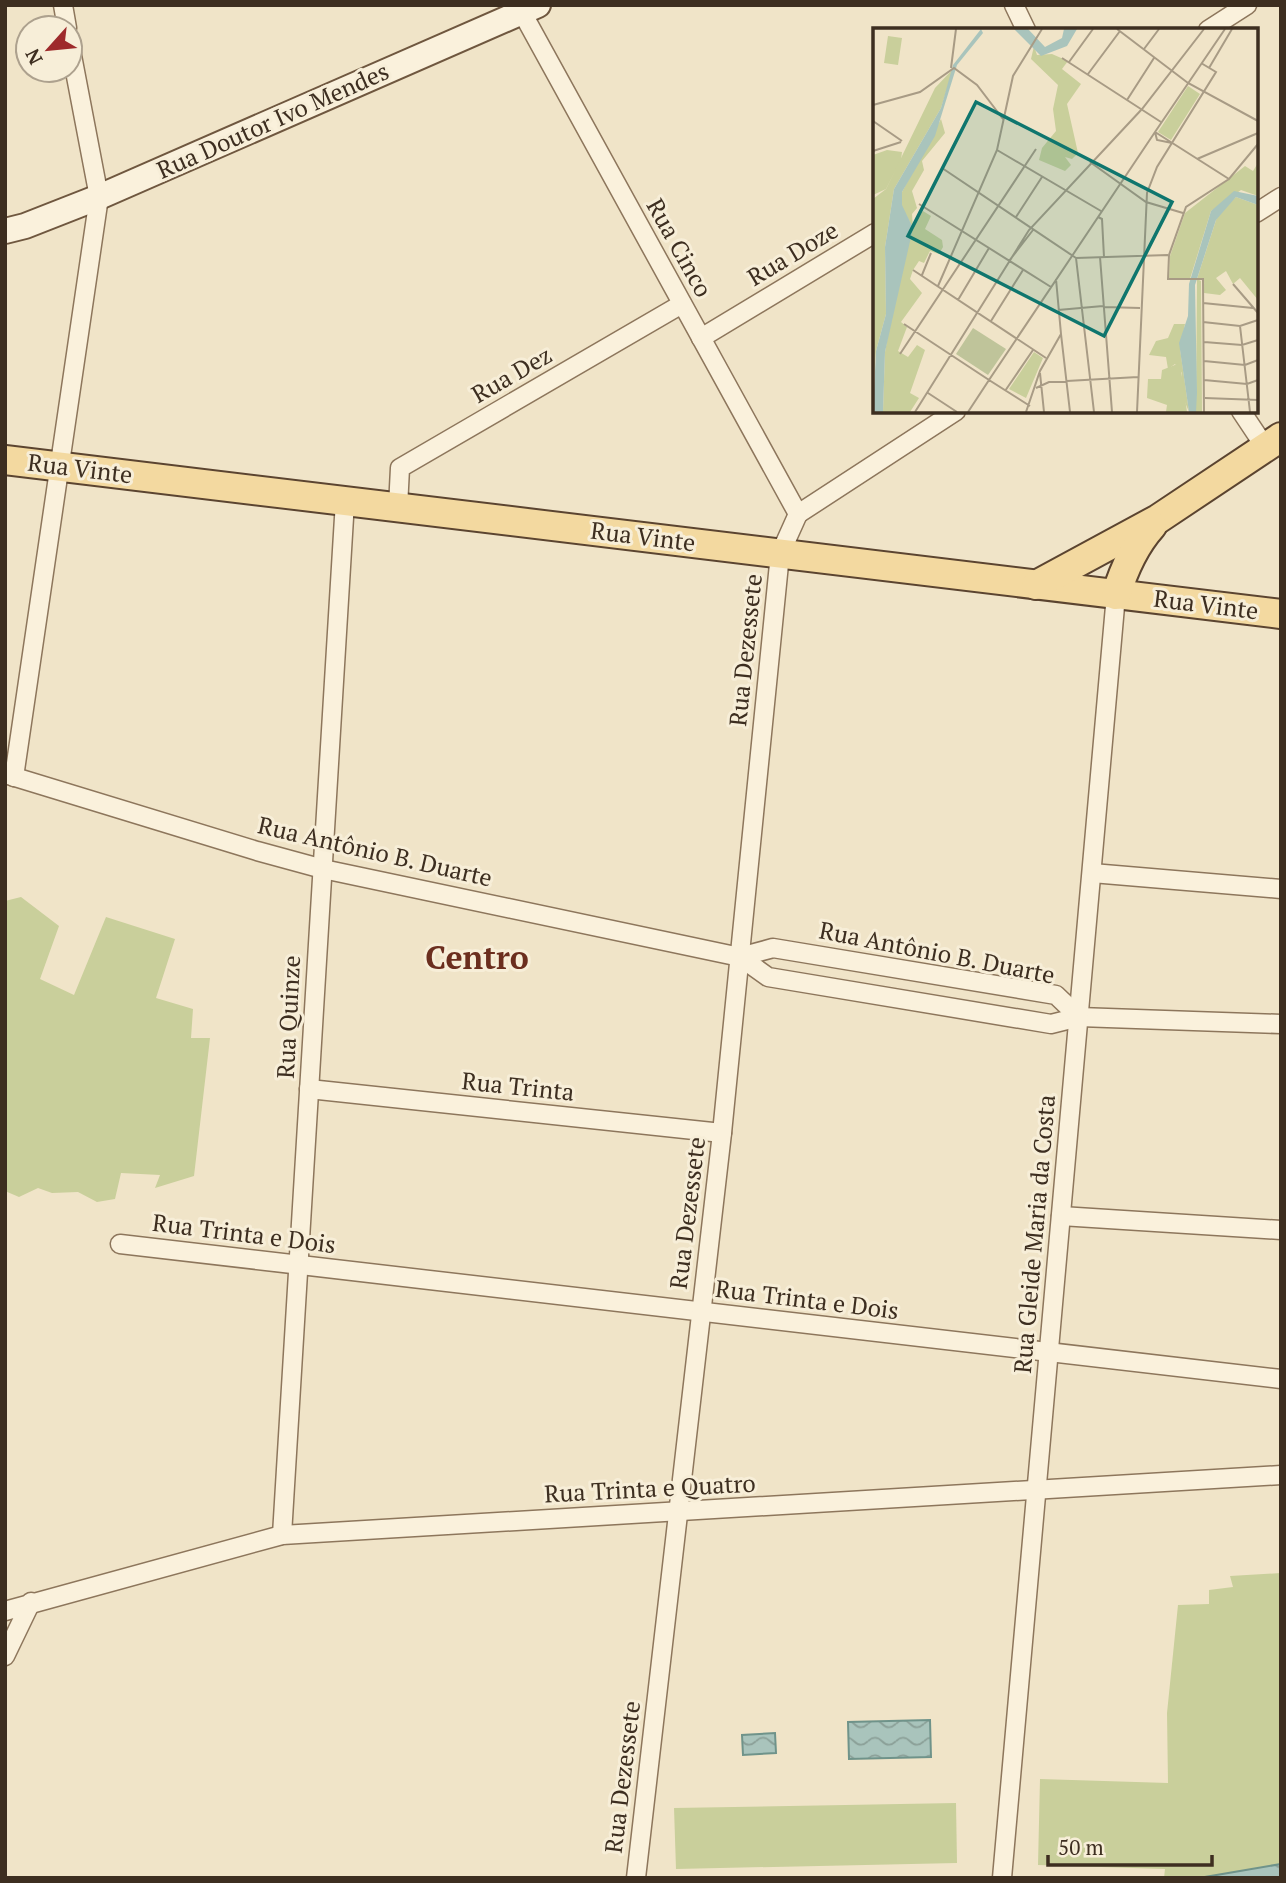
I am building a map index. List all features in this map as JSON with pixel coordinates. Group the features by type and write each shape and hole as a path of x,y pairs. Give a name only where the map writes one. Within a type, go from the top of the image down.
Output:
{"main road":[{"path":"1036,585 1158,519 1273,442"},
{"name":"Rua Vinte","path":"5,460 1281,614"},
{"path":"1116,595 1132,554 1158,519"}],"street":[{"path":"1014,5 1025,28"},
{"path":"1211,28 1247,5"},
{"name":"Rua Doutor Ivo Mendes","path":"5,231 25,226 99,197 526,8"},
{"name":"Rua Cinco","path":"526,8 682,304 798,514"},
{"path":"10,776 99,197 77,84"},
{"path":"1258,212 1281,197"},
{"name":"Rua Doze","path":"701,338 873,234"},
{"name":"Rua Dez","path":"398,507 400,468 682,304"},
{"path":"798,514 953,413"},
{"path":"1243,413 1273,442"},
{"name":"Rua Quinze","path":"282,1535 345,501"},
{"name":"Rua Dezessete","path":"636,1878 722,1133 780,554 798,514"},
{"name":"Rua Gleide Maria da Costa","path":"1002,1878 1116,595"},
{"name":"Rua Antônio B. Duarte","path":"10,776 257,852 323,869 740,957 768,977 1051,1024 1079,1017 1281,1024"},
{"path":"1092,873 1281,889"},
{"name":"Rua Antônio B. Duarte","path":"740,957 773,948 1056,995 1079,1017"},
{"name":"Rua Trinta","path":"310,1089 722,1133"},
{"path":"1061,1216 1281,1230"},
{"name":"Rua Trinta e Dois","path":"120,1244 1281,1380"},
{"name":"Rua Trinta e Quatro","path":"5,1611 282,1535 1281,1475"},
{"path":"5,1656 31,1602"}],"green space":[{"path":"21,897 59,926 40,979 74,995 106,917 175,939 156,998 193,1009 191,1038 210,1038 194,1176 155,1188 160,1175 121,1173 115,1199 97,1202 78,1192 52,1193 38,1188 19,1197 5,1191 5,901"},
{"path":"1281,1573 1281,1866 1218,1878 1164,1878 1165,1869 1038,1865 1040,1779 1168,1783 1167,1713 1178,1605 1209,1604 1209,1590 1233,1587 1230,1576"},
{"path":"956,1803 957,1863 676,1869 674,1808"}],"water":[{"path":"930,1720 931,1757 849,1759 848,1722"},
{"path":"775,1733 776,1753 743,1755 742,1735"},
{"path":"1281,1864 1281,1878 1204,1878 1205,1877"}],"district":[{"name":"Centro","path":"477,958"}]}
